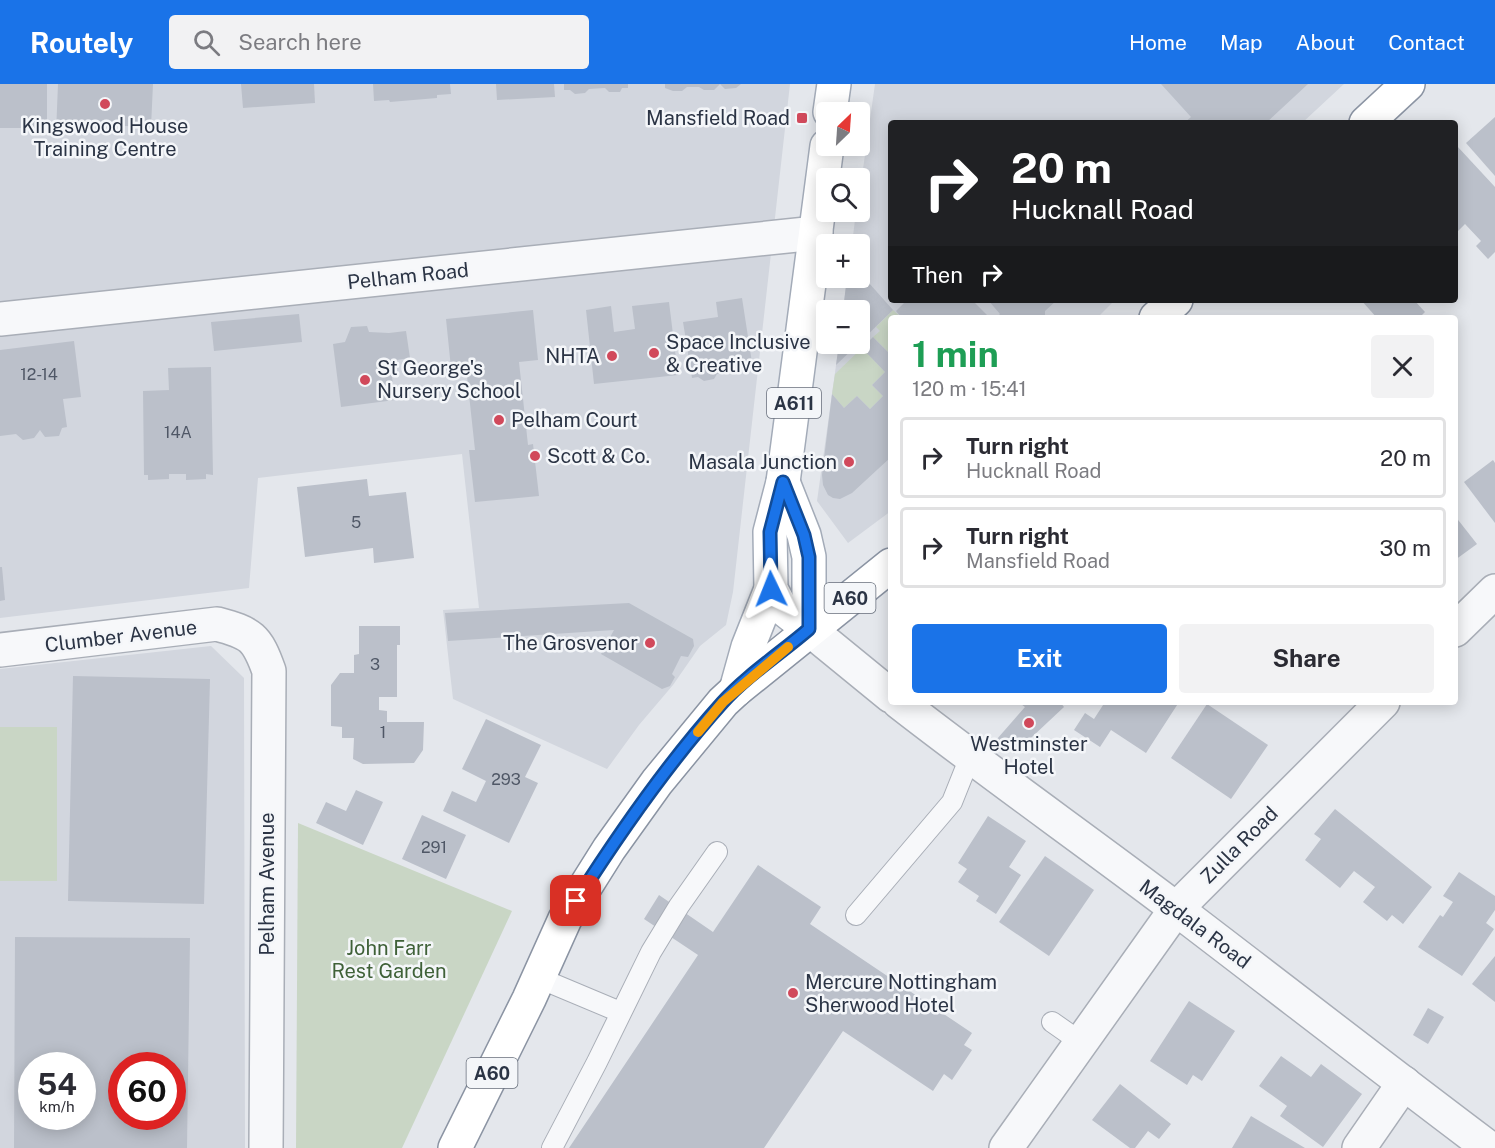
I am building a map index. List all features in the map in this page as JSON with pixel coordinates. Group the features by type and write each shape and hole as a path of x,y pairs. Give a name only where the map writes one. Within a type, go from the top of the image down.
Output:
{"main road":[{"path":"831,102 834,84"},
{"path":"1369,120 1401,86"},
{"name":"A611","path":"809,629 809,557 804,535 783,482 825,156"},
{"path":"1159,315 1173,303"},
{"path":"736,690 748,647 771,589 770,532 783,482"},
{"name":"A60","path":"455,1148 539,978 565,919 609,849 657,782 723,702 809,629 888,567"},
{"path":"771,589 780,606 809,629"}],"street":[{"name":"Pelham Road","path":"0,319 816,233"},
{"path":"1458,627 1494,594"},
{"name":"Clumber Avenue","path":"0,650 217,624 241,630"},
{"path":"809,629 888,694"},
{"name":"Pelham Avenue","path":"241,630 255,642 269,671 266,1148"},
{"name":"Magdala Road","path":"903,705 1176,909 1489,1148"},
{"name":"Zulla Road","path":"1006,1148 1176,909 1380,705"},
{"path":"1359,1148 1404,1083"}],"lane":[{"path":"856,915 952,802 970,757"},
{"path":"552,1148 651,952 679,906 717,852"},
{"path":"539,978 620,1012"},
{"path":"1052,1022 1082,1043"}],"shaded area":[{"path":"0,84 790,84 733,592 726,625 700,646 673,685 639,725 607,769 453,699 443,610 479,608 462,454 258,478 249,588 0,618"},
{"path":"875,84 1344,84 1305,120 888,120 888,303 1112,303 1100,315 888,315 888,513 848,543 817,501 838,354 870,354 870,300 844,300 846,288 870,288 870,234 853,234 855,222 870,222 870,168 863,168 865,156 870,156 870,119"},
{"path":"211,646 244,678 245,1148 0,1148 0,669"}],"green space":[{"path":"893,310 899,315 888,315"},
{"path":"888,315 888,352 873,337 880,331 876,327"},
{"path":"856,354 868,354 885,372 872,385 883,396 870,409 857,396 844,408 832,394 835,374"},
{"path":"0,727 57,727 57,881 0,881"},
{"name":"John Farr Rest Garden","path":"298,823 512,911 402,1148 296,1148"}],"building":[{"path":"0,84 47,84 47,128 0,128"},
{"name":"Kingswood House Training Centre","path":"58,84 153,84 151,127 73,124 73,134 56,133"},
{"path":"241,84 314,84 315,103 243,108"},
{"path":"373,84 450,84 451,94 437,95 437,98 374,101"},
{"path":"496,84 554,84 555,97 497,100"},
{"path":"564,84 628,84 628,88 622,88 620,92 609,92 605,88 589,89 585,93 575,94 570,90 564,90"},
{"path":"665,84 720,84 714,90 687,87 682,91 673,91 665,88"},
{"path":"720,84 741,84 736,88 725,89"},
{"path":"1161,84 1308,84 1269,120 1188,120 1191,117"},
{"path":"1495,117 1495,176 1466,143"},
{"path":"1458,147 1495,187 1495,252 1488,259 1476,246 1481,241 1465,224 1458,231"},
{"path":"870,284 893,310 870,332 870,300 844,300 846,288 870,288"},
{"path":"742,298 753,369 717,374 714,379 704,381 698,377 692,378 683,322 718,317 716,302"},
{"path":"669,302 678,375 594,384 586,310 611,306 614,332 635,329 632,306"},
{"path":"904,303 975,303 987,315 899,315 896,311"},
{"path":"991,303 1054,303 1045,311 1045,315 1000,314"},
{"path":"1364,303 1417,303 1425,312 1422,315 1374,315"},
{"name":"Pelham Court","path":"533,310 538,360 519,362 528,445 533,444 539,496 475,502 469,450 475,450 466,367 451,368 446,319"},
{"path":"299,314 302,342 214,351 211,322"},
{"name":"St George's Nursery School","path":"367,326 369,332 406,331 410,358 390,361 395,400 341,407 333,344 345,342 351,327"},
{"path":"873,337 888,352 888,460 852,493 840,499 833,498 828,495 823,485 822,475 832,394 844,408 857,396 870,409 883,396 872,385 885,372 868,354 870,354 870,340"},
{"path":"74,341 81,397 63,399 67,427 62,428 59,436 45,437 40,430 34,438 23,440 16,434 0,436 0,350"},
{"path":"838,354 848,354 836,365"},
{"path":"211,367 213,475 206,474 206,479 186,480 186,474 169,474 169,479 148,480 148,475 144,475 143,391 169,390 168,368"},
{"path":"1493,460 1495,463 1495,523 1464,482"},
{"path":"367,479 369,496 406,492 414,558 374,563 373,548 305,557 297,487"},
{"path":"1458,520 1477,544 1458,558"},
{"path":"0,567 2,567 5,600 0,601"},
{"path":"629,603 693,639 694,646 688,657 681,656 672,674 675,677 670,686 662,689 601,654 614,630 448,641 445,613"},
{"path":"359,626 400,626 400,645 397,645 397,697 379,697 379,710 387,711 387,722 424,722 423,750 414,763 363,764 353,759 354,738 342,738 342,727 331,726 331,685 340,673 354,673 354,655 359,654"},
{"path":"73,676 210,679 204,904 68,901"},
{"name":"Westminster Hotel","path":"1022,705 1062,705 1064,707 1014,754 997,739 1025,707"},
{"path":"1103,705 1177,705 1146,753 1111,730 1100,747 1074,730 1085,713 1094,719"},
{"path":"1206,705 1268,745 1231,799 1171,758"},
{"path":"486,719 541,745 525,777 538,783 509,843 443,811 452,791 476,802 486,781 462,769"},
{"path":"356,790 383,802 363,845 316,823 326,802 346,811"},
{"path":"1335,809 1432,887 1403,924 1392,915 1387,921 1363,902 1375,887 1354,871 1340,888 1305,860 1321,839 1314,834"},
{"path":"422,815 466,835 446,879 402,859"},
{"path":"988,816 1026,841 1009,867 1021,875 996,914 976,901 979,896 958,882 967,869 958,863"},
{"path":"1045,856 1094,890 1049,956 999,922"},
{"name":"Mercure Nottingham Sherwood Hotel","path":"758,865 821,907 810,924 972,1033 964,1045 972,1050 952,1080 944,1074 933,1091 843,1031 764,1148 569,1148 698,955 644,919 659,895 713,932"},
{"path":"1459,872 1495,896 1495,910 1486,923 1494,929 1462,976 1418,947 1440,915 1443,917 1453,902 1443,896"},
{"path":"15,937 190,938 187,1148 14,1148"},
{"path":"1495,956 1495,1002 1472,984"},
{"path":"1189,1001 1235,1031 1202,1081 1193,1075 1187,1085 1150,1061"},
{"path":"1428,1008 1444,1017 1428,1044 1413,1035"},
{"path":"1281,1056 1311,1077 1321,1064 1362,1094 1323,1147 1280,1116 1287,1106 1259,1086"},
{"path":"1120,1084 1171,1124 1159,1139 1148,1131 1135,1148 1130,1148 1092,1120"},
{"path":"1251,1116 1305,1148 1232,1148"}],"slow traffic":[{"path":"698,732 723,702 788,647"}],"place":[{"name":"Kingswood House Training Centre","path":"105,104"},
{"name":"Mansfield Road","path":"802,118"},
{"name":"Space Inclusive & Creative","path":"654,353"},
{"name":"NHTA","path":"612,356"},
{"name":"St George's Nursery School","path":"365,380"},
{"name":"Pelham Court","path":"499,420"},
{"name":"Scott & Co.","path":"535,456"},
{"name":"Masala Junction","path":"849,462"},
{"name":"The Grosvenor","path":"650,643"},
{"name":"Westminster Hotel","path":"1029,723"},
{"name":"Mercure Nottingham Sherwood Hotel","path":"793,993"}],"route":[{"path":"576,901 609,849 657,782 723,702 809,629 809,557 804,535 783,482 770,532 771,589"}]}
